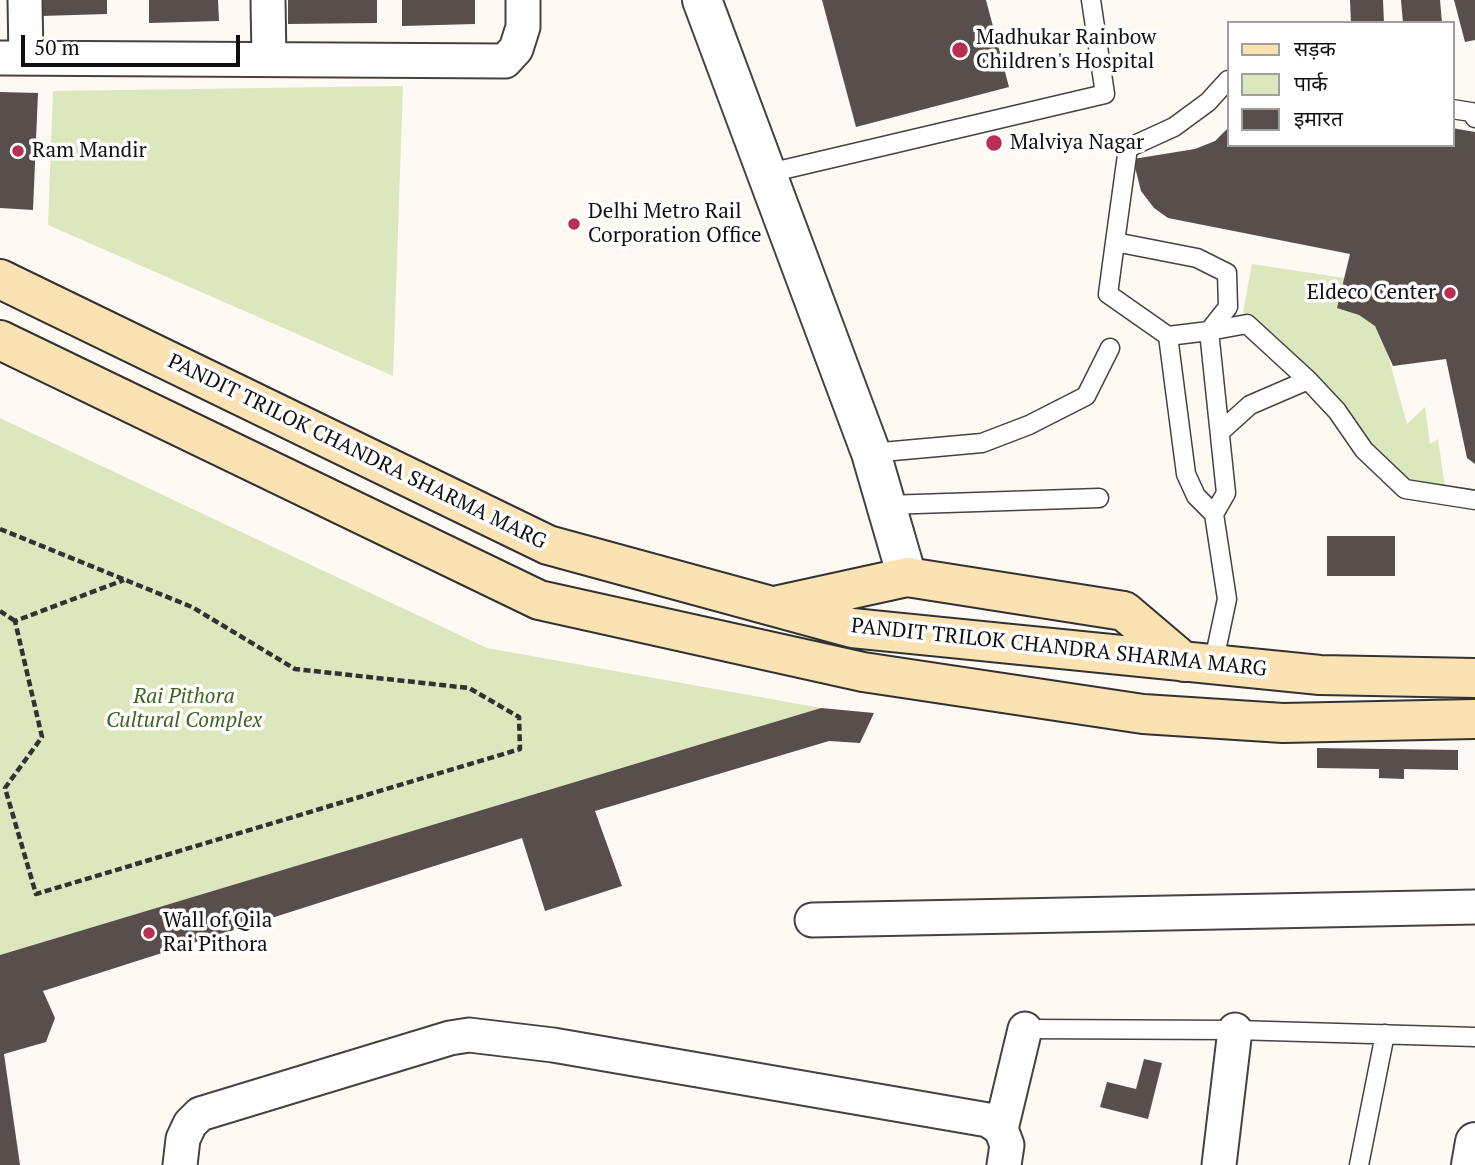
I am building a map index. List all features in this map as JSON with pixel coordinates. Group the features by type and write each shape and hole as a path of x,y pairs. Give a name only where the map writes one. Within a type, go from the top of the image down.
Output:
{"main road":[{"name":"PANDIT TRILOK CHANDRA SHARMA MARG","path":"0,279 548,545 774,607 852,628 1198,664 1320,676 1475,678"},
{"name":"PANDIT TRILOK CHANDRA SHARMA MARG","path":"0,340 539,600 863,672 1143,715 1283,723 1475,719"},
{"path":"774,607 907,577 1124,611 1198,664"}],"street":[{"path":"25,0 13,58 505,61 516,49 523,26 523,0"},
{"path":"268,0 269,59"},
{"path":"702,0 769,173 871,453 907,577"},
{"path":"812,920 1475,907"},
{"path":"1000,1129 1025,1030"},
{"path":"1219,1165 1234,1030"},
{"path":"180,1165 183,1139 190,1124 200,1114 450,1038 469,1035 554,1045 988,1120 1000,1129 1007,1145 1004,1165"},
{"path":"1471,1165 1475,1142"}],"lane":[{"path":"769,173 1105,94 1091,0"},
{"path":"1226,82 1208,102 1174,127 1128,148 1108,294 1168,336 1247,324 1308,380 1337,411 1364,450 1405,489 1475,500"},
{"path":"1454,99 1475,103"},
{"path":"1454,109 1471,112 1475,118"},
{"path":"1115,242 1197,258 1227,273 1228,307 1209,331 1226,493 1214,514"},
{"path":"1168,336 1186,474 1196,496 1214,514 1227,599 1198,664"},
{"path":"871,453 982,443 1030,425 1086,396 1110,348"},
{"path":"1220,432 1250,405 1308,380"},
{"path":"886,505 1099,498"},
{"path":"1025,1030 1234,1030 1475,1037"},
{"path":"1359,1165 1385,1034"}],"path":[{"path":"0,528 192,607 295,669 469,688 519,717 520,749 36,894 5,788 42,737 15,621 0,611"},
{"path":"15,621 124,580"}],"green space":[{"path":"403,86 393,376 48,225 53,91"},
{"path":"1252,264 1344,278 1359,315 1375,326 1384,341 1407,424 1425,407 1430,444 1438,439 1446,494 1391,482 1348,417 1243,312"},
{"name":"Rai Pithora Cultural Complex","path":"0,418 487,648 821,708 0,955"}],"building":[{"path":"40,0 107,0 107,14 41,16"},
{"path":"149,0 218,0 219,21 149,23"},
{"path":"288,0 377,0 377,23 288,24"},
{"path":"402,0 475,0 475,24 402,26"},
{"path":"822,0 986,0 1009,87 856,127"},
{"path":"1350,0 1383,0 1384,21 1351,21"},
{"path":"1401,0 1440,0 1442,21 1403,21"},
{"path":"1454,0 1475,0 1475,40 1465,42"},
{"name":"Ram Mandir","path":"0,92 38,93 33,210 0,208"},
{"name":"Eldeco Center","path":"1454,128 1475,132 1475,464 1467,458 1446,359 1393,366 1375,326 1359,315 1337,308 1350,254 1168,218 1154,208 1141,191 1133,159 1195,149 1215,141 1226,130 1226,147 1454,147"},
{"path":"1327,536 1395,536 1395,576 1327,576"},
{"name":"Wall of Qila Rai Pithora","path":"821,708 874,713 860,743 829,741 595,811 622,886 545,911 522,838 43,991 55,1018 46,1042 4,1054 20,1165 0,1165 0,955"},
{"path":"1317,748 1458,750 1458,770 1404,769 1404,779 1379,778 1379,769 1317,768"},
{"path":"1144,1059 1162,1063 1148,1119 1100,1107 1107,1082 1136,1089"}],"place":[{"name":"Madhukar Rainbow Children's Hospital","path":"960,50"},
{"name":"Malviya Nagar","path":"994,143"},
{"name":"Ram Mandir","path":"18,151"},
{"name":"Delhi Metro Rail Corporation Office","path":"574,224"},
{"name":"Eldeco Center","path":"1450,293"},
{"name":"Wall of Qila Rai Pithora","path":"149,933"}]}
